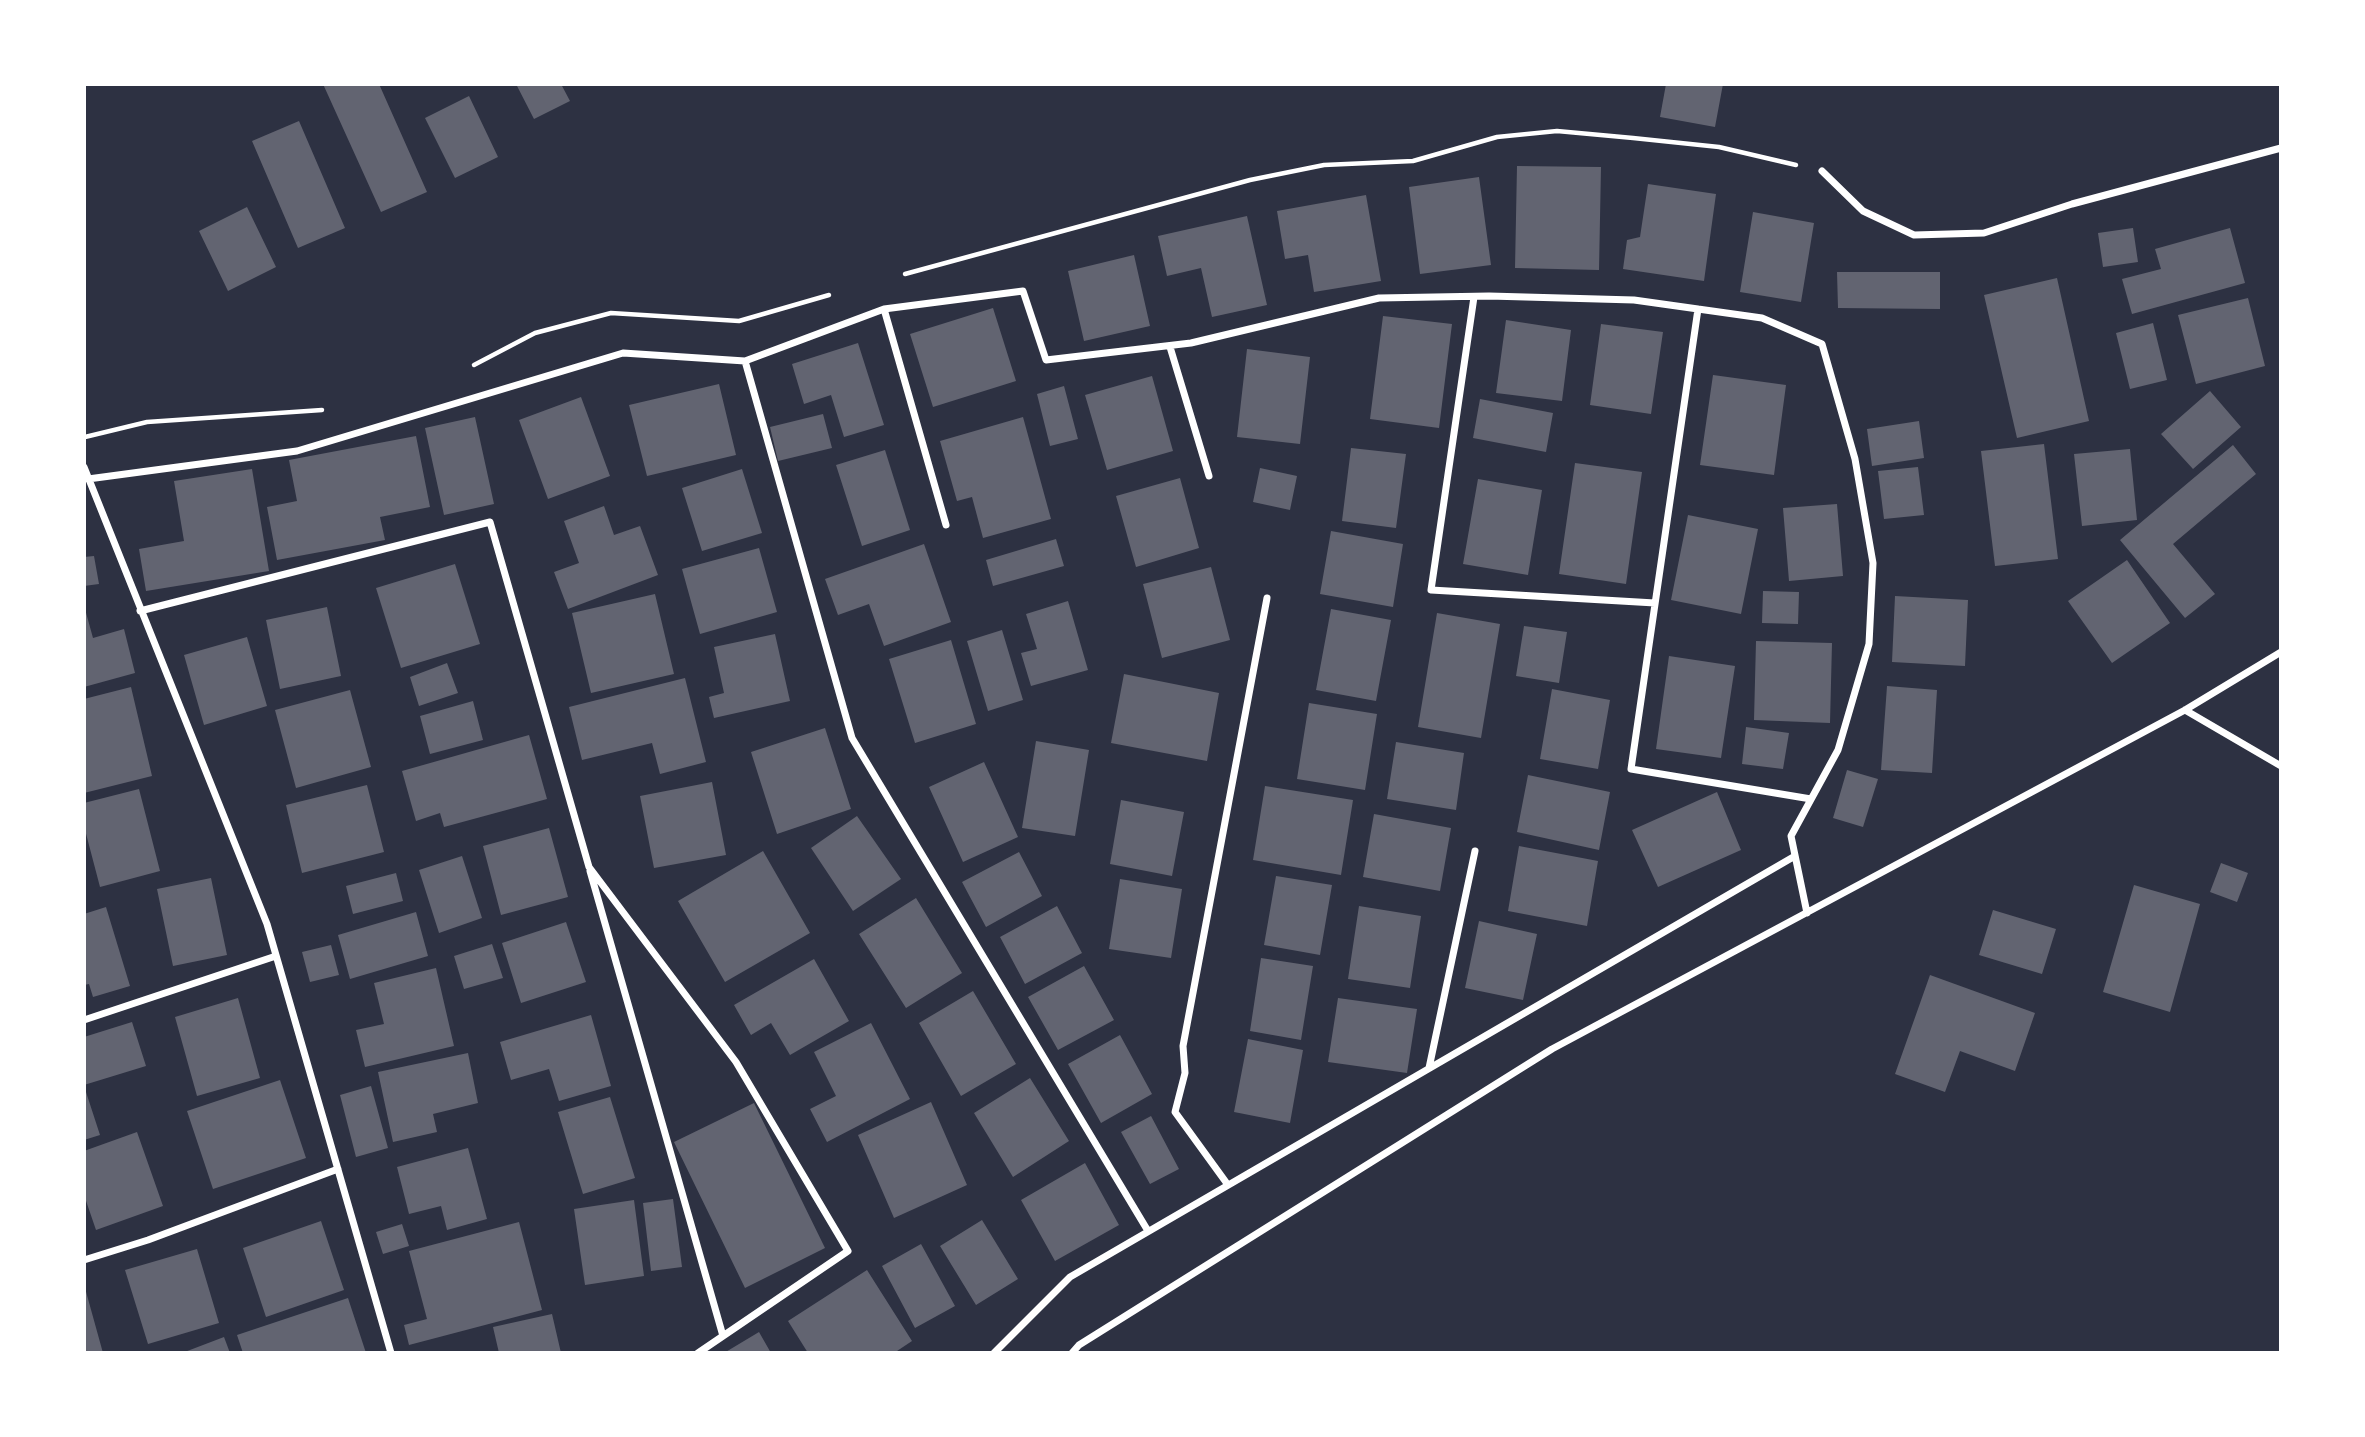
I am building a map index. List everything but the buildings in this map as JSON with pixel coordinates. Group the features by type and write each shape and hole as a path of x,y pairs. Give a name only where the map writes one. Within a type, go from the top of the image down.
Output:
{"street":[{"path":"1822,171 1863,211 1914,235 1983,233 2072,204 2281,148"},
{"path":"88,479 297,451 623,353 745,361 884,309 1023,290 1046,360 1171,346 1378,298 1634,300 1762,318 1822,344 1855,459 1874,563 1869,644 1839,750 1791,836 1807,913"},
{"path":"1474,297 1431,590 1656,603"},
{"path":"884,309 946,525"},
{"path":"1699,309 1631,769 1811,799"},
{"path":"1171,346 1209,476"},
{"path":"745,361 852,738 1148,1231"},
{"path":"84,467 267,924 391,1353"},
{"path":"140,611 490,522 723,1336"},
{"path":"1228,1185 1175,1112 1185,1073 1183,1046 1267,598"},
{"path":"1072,1353 1552,1049 2185,710 2281,652"},
{"path":"2185,710 2281,766"},
{"path":"1429,1068 1475,851"},
{"path":"994,1353 1070,1277 1795,856"},
{"path":"589,867 736,1062 848,1251 698,1353"},
{"path":"84,1020 276,956"},
{"path":"84,1260 148,1240 338,1169"}],"path":[{"path":"901,276 1250,180 1324,165 1413,161 1497,137 1557,131 1633,138 1719,147 1822,171"},
{"path":"469,368 535,333 611,313 739,321 834,294"},
{"path":"84,437 146,422 307,413 334,408"}]}
